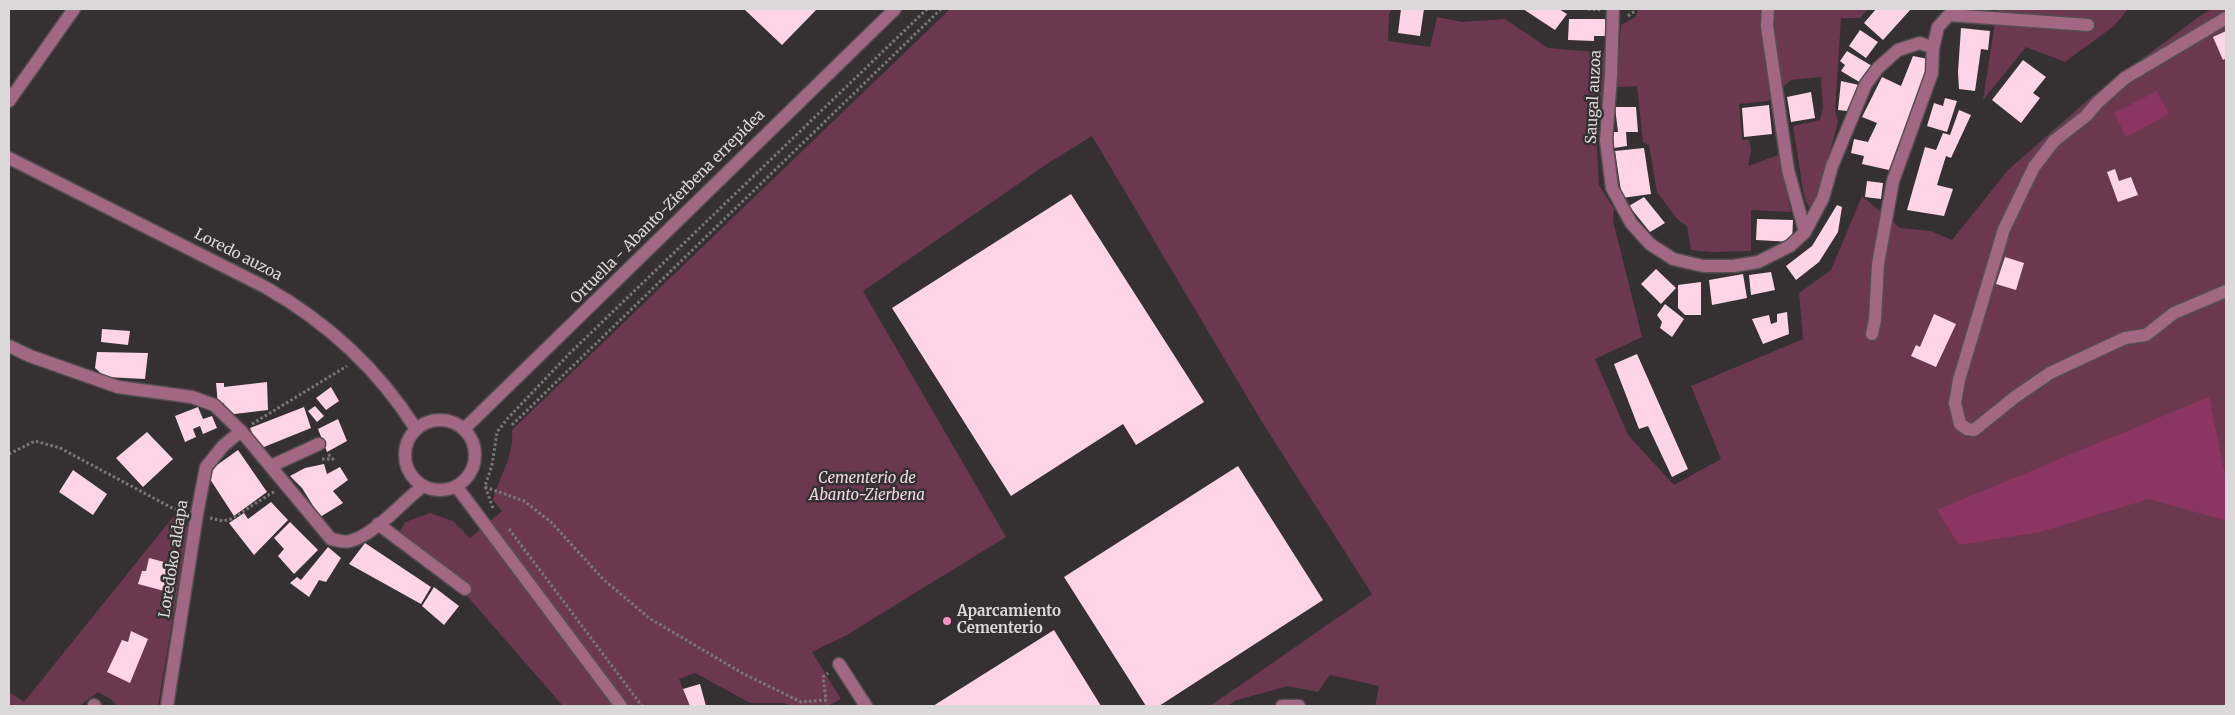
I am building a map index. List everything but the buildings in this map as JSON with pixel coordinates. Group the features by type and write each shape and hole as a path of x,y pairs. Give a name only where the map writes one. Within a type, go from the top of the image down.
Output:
{"street":[{"path":"9,101 74,9"},
{"name":"Ortuella - Abanto-Zierbena errepidea","path":"464,429 895,9"},
{"name":"Saugal auzoa","path":"1613,9 1611,76 1606,140 1612,188 1631,223 1650,244 1673,259 1704,266 1733,266 1758,262 1790,246 1805,232 1823,198 1832,166 1866,84 1878,68 1898,50 1920,43 1933,48"},
{"path":"1768,9 1767,26 1788,170 1805,232"},
{"path":"1872,334 1875,320 1878,264 1892,181 1932,73 1933,48 1938,27 1947,14 1949,16 2088,25"},
{"path":"2226,18 2125,78 2086,116 2054,141 2034,166 2004,229 1959,380 1955,403 1960,424 1967,429 1974,430 2015,397 2050,373 2125,338 2146,335 2174,313 2226,291"},
{"name":"Loredo auzoa","path":"9,158 266,287 298,306 361,358 396,399 416,429"},
{"path":"9,346 30,356 118,386 203,400 228,416 331,538 344,542 353,540 378,524 423,486"},
{"path":"440,420 456,424 464,429 471,438 475,459 472,470 465,479 456,486 440,490 423,486 414,479 408,470 405,448 409,438 416,429 423,424 440,420"},
{"name":"Loredoko aldapa","path":"167,706 206,467 223,446 241,431"},
{"path":"271,466 319,444"},
{"path":"456,486 621,706"},
{"path":"378,524 465,589"},
{"path":"839,664 866,706"},
{"path":"1282,706 1299,706"}],"path":[{"path":"498,515 492,507 485,486 492,465 497,432 508,418 569,354 927,9"},
{"path":"512,424 941,9"},
{"path":"241,431 361,358"},
{"path":"9,454 35,441 60,448 174,509 223,521 231,519 286,484"},
{"path":"314,463 322,458 333,459 319,444"},
{"path":"485,486 524,500 551,522 603,579 649,618 742,674 802,702 826,700 823,677 828,673"},
{"path":"504,523 642,706"}],"green space":[{"name":"Cementerio de Abanto-Zierbena","path":"950,9 1392,9 1389,14 1388,41 1430,47 1437,17 1462,22 1505,19 1548,48 1619,54 1621,25 1636,17 1638,9 1868,9 1860,18 1841,18 1835,111 1838,121 1819,195 1811,211 1804,196 1793,126 1820,120 1823,108 1821,77 1791,80 1768,101 1739,104 1742,140 1749,140 1751,150 1748,166 1778,155 1791,212 1751,210 1751,251 1711,252 1691,250 1687,226 1678,220 1657,192 1649,145 1643,142 1637,86 1618,87 1603,92 1596,131 1599,185 1614,209 1613,221 1642,337 1595,359 1628,435 1674,485 1721,459 1691,386 1803,339 1799,293 1831,270 1862,196 1900,228 1931,231 1952,240 2008,170 2097,92 2200,16 2212,9 2226,9 2226,706 1375,706 1379,686 1330,675 1318,692 1288,686 1237,700 1227,706 1210,706 1372,594 1262,422 1092,136 1050,162 863,291 1006,537 845,636 812,652 841,699 828,706 750,703 695,673 679,679 690,706 563,706 467,596 399,533 405,522 430,513 453,521 470,538 502,511 493,500 509,458 512,430"},
{"path":"1997,9 2128,9 2114,26 2065,62 2026,47 1983,100"},
{"path":"173,517 188,526 158,706 117,706 112,700 98,692 79,706 9,706 9,692 24,702"}],"shaded area":[{"path":"2157,91 2169,114 2126,137 2114,113"},
{"path":"2209,397 2226,480 2226,518 2224,520 2149,499 2040,532 1959,545 1937,510"}],"place":[{"name":"Aparcamiento Cementerio","path":"947,621"}]}
